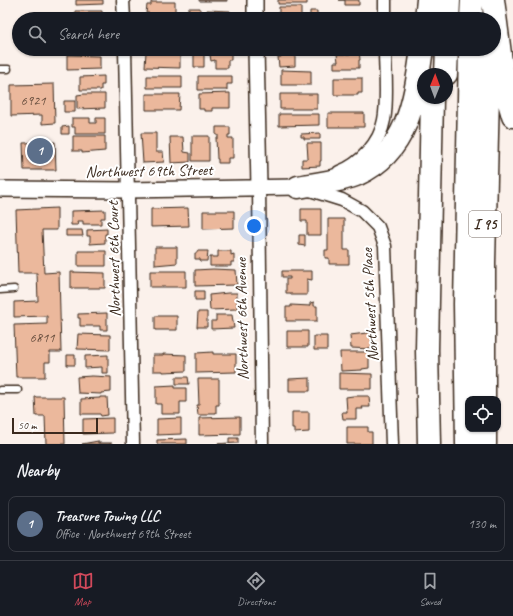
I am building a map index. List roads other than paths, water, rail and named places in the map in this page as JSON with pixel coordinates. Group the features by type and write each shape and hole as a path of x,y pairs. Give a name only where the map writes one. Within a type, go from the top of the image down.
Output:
{"highway":[{"path":"427,12 428,0"},
{"path":"434,12 435,0"},
{"path":"448,12 449,0"},
{"path":"471,12 472,0"},
{"path":"491,12 492,0"},
{"path":"492,0 494,12"},
{"path":"298,187 340,180 357,174 376,164 392,149 401,134 410,112 417,84 421,56"},
{"path":"433,56 433,68"},
{"path":"446,68 447,56"},
{"path":"467,444 465,304 470,56"},
{"name":"I 95","path":"484,396 484,255 489,56"},
{"path":"500,56 504,85 513,116"},
{"path":"429,444 427,350 432,104"},
{"path":"443,444 442,352 446,104"},
{"path":"485,432 485,444"}],"street":[{"path":"124,0 124,12"},
{"path":"254,0 255,12"},
{"path":"385,0 385,12"},
{"name":"Northwest 6th Court","path":"125,56 133,444"},
{"name":"Northwest 6th Avenue","path":"256,56 262,444"},
{"path":"298,187 344,170 362,158 376,140 384,121 386,100 385,56"},
{"name":"Northwest 69th Street","path":"0,189 128,190 298,187"},
{"name":"Northwest 5th Place","path":"298,187 342,200 362,212 378,227 385,246 392,444"}],"lane":[{"path":"0,69 8,69"},
{"path":"0,290 14,289"},
{"path":"0,390 18,390"}],"place":[{"name":"Treasure Towing LLC","path":"40,151"}]}
